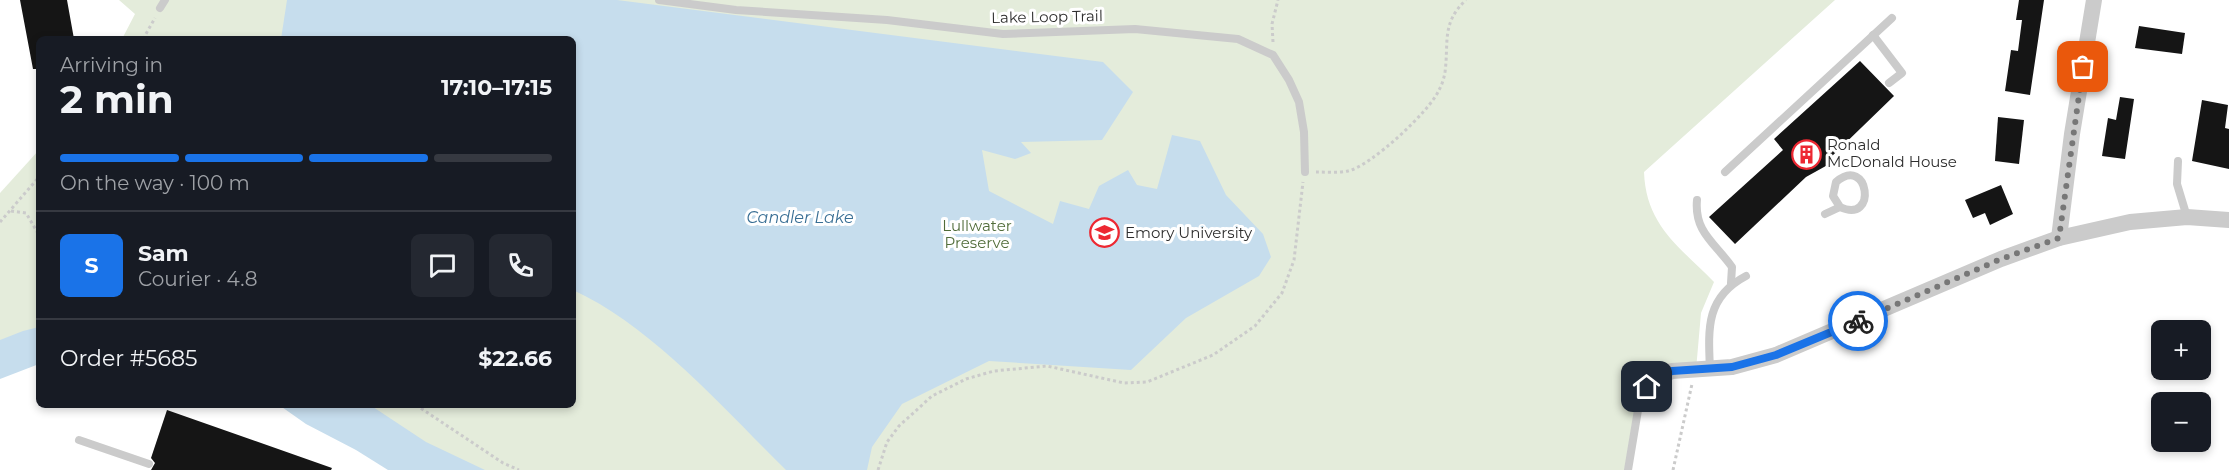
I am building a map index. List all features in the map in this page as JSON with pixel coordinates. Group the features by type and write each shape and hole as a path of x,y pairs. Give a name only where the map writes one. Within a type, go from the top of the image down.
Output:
{"street":[{"path":"2059,238 2072,134 2094,0"},
{"path":"1639,404 1647,387 1660,376 1672,371 1732,367 1776,355 2001,259 2059,238 2130,222 2187,218 2229,220"}],"lane":[{"name":"Lake Loop Trail","path":"659,0 736,10 887,20 1002,34 1136,29 1238,39 1274,55"},
{"path":"1725,172 1892,18"},
{"path":"1873,35 1902,73 1889,83"},
{"path":"1274,55 1299,102 1304,132 1305,172"},
{"path":"2178,161 2177,184 2187,218"},
{"path":"1825,214 1840,207 1851,210 1860,207 1864,202 1866,190 1862,182 1848,176 1836,182 1833,196 1840,207"},
{"path":"1696,200 1695,213 1699,226 1732,267 1731,283"},
{"path":"1703,370 1712,313 1718,299 1731,283 1746,276"},
{"path":"1628,470 1639,404"},
{"path":"79,440 149,464"}],"path":[{"path":"1274,55 1272,24 1278,0"},
{"path":"878,470 886,442 899,426 932,396 966,379 994,371 1047,366 1124,384 1147,382 1213,355 1255,326 1282,293 1294,260 1305,172 1348,171 1371,161 1422,113 1439,91 1445,73 1447,31 1456,8 1466,0"},
{"path":"145,36 162,4"},
{"path":"0,222 36,181"},
{"path":"10,212 26,213 36,230"},
{"path":"1673,470 1703,370"},
{"path":"420,408 503,463 519,470"}],"green space":[{"name":"Lullwater Preserve","path":"119,0 1835,0 1644,172 1646,191 1658,221 1677,246 1714,282 1701,313 1696,370 1647,387 1628,470 440,470 326,408 576,408 576,36 124,36 135,14"},
{"path":"36,153 36,347 0,361 0,193"}],"water":[{"name":"Candler Lake","path":"287,0 617,0 1103,62 1133,92 1102,140 1021,142 1031,153 1015,159 982,150 989,191 1053,224 1060,201 1089,209 1099,186 1128,170 1137,185 1157,189 1172,135 1200,141 1226,195 1263,234 1271,257 1259,276 1186,318 1131,370 989,361 902,404 872,447 867,470 786,470 713,396 659,347 631,325 576,292 576,36 281,36"},
{"path":"36,328 36,365 0,379 0,340"},
{"path":"283,408 375,408 426,442 485,470 388,470 306,424"}],"building":[{"path":"20,0 67,0 73,36 36,36 36,69 33,69"},
{"path":"2019,0 2044,0 2030,95 2005,91 2011,50 2018,51 2022,20 2016,20"},
{"path":"2139,26 2185,33 2182,54 2135,48"},
{"name":"Ronald McDonald House","path":"1860,61 1894,96 1830,158 1833,162 1806,177 1735,244 1709,217 1783,150 1774,139"},
{"path":"2120,97 2134,99 2125,159 2102,156 2108,118 2116,120"},
{"path":"2202,100 2228,105 2225,128 2229,129 2229,169 2192,161"},
{"path":"1998,117 2024,120 2019,164 1995,161"},
{"path":"2001,185 2013,214 1990,225 1985,213 1973,218 1965,200"},
{"path":"167,410 332,468 331,470 151,470 155,463 151,458"}],"way so far":[{"path":"1858,321 2001,259 2059,238 2083,67"}],"place":[{"name":"Ronald McDonald House","path":"1806,154"},
{"name":"Emory University","path":"1104,233"}],"route":[{"path":"1647,387 1660,376 1672,371 1732,367 1754,362 1858,321"}]}
